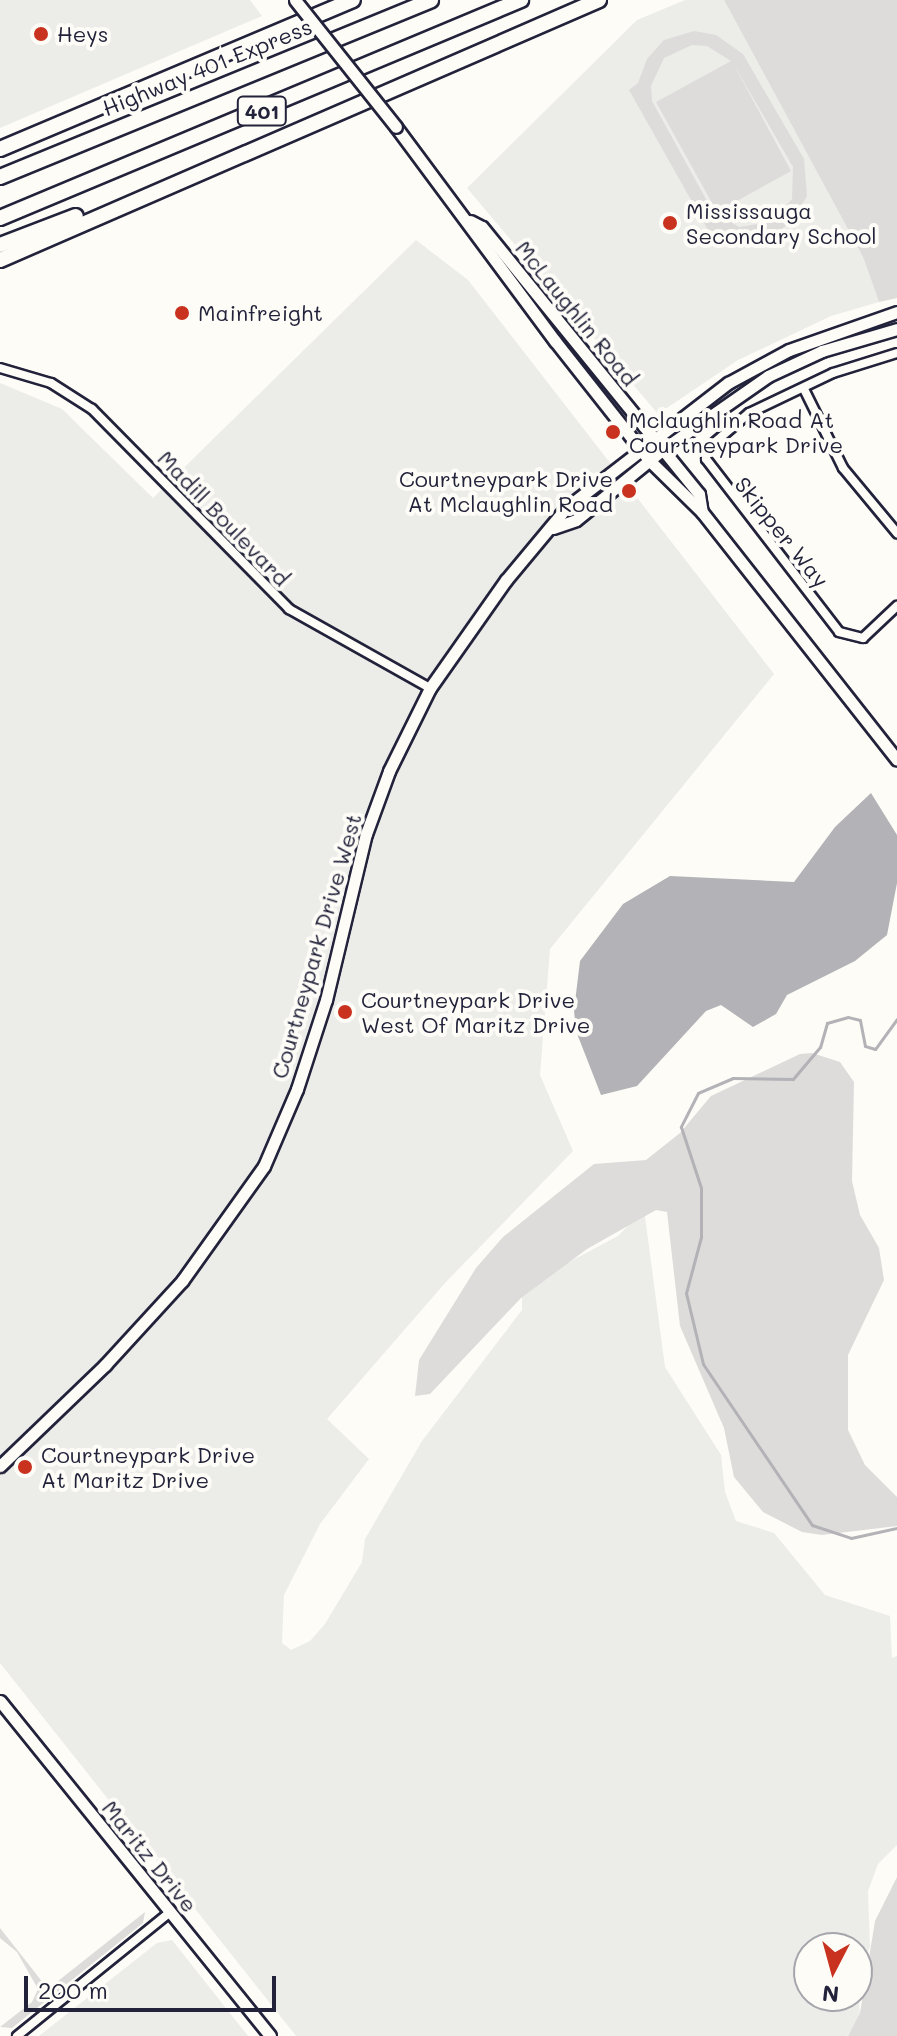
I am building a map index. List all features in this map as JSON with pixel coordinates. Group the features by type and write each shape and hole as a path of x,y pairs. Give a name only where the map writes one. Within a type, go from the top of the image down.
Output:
{"highway":[{"path":"0,149 353,0"},
{"name":"Highway 401 Express","path":"0,177 431,0"},
{"name":"401","path":"0,218 521,0"},
{"name":"401","path":"0,260 192,173 599,0"},
{"path":"0,245 192,173"}],"main road":[{"name":"McLaughlin Road","path":"295,0 470,221 476,239 649,460 702,512 897,760"},
{"name":"McLaughlin Road","path":"470,221 482,227 699,494 702,512"},
{"name":"Courtneypark Drive West","path":"0,1466 173,1291 264,1166 297,1089 326,1000 366,834 389,771 430,688 506,580 553,528 566,508 639,447 728,383 789,350 894,313"},
{"path":"894,313 896,329"},
{"name":"Courtneypark Drive West","path":"553,528 576,520 662,450 768,376 822,351 896,329"},
{"name":"Maritz Drive","path":"0,1701 270,2036"}],"street":[{"name":"Skipper Way","path":"897,353 749,413 707,449 708,469 839,632 863,638 897,606"},
{"name":"Madill Boulevard","path":"0,368 51,383 92,409 289,609 430,688"},
{"path":"804,389 843,468 897,533"},
{"path":"17,2036 170,1912"}],"shaded area":[{"path":"0,0 250,0 262,16 0,128"},
{"name":"Mississauga Secondary School","path":"685,0 724,0 863,257 879,302 831,316 738,360 658,414 467,188 637,20"},
{"path":"724,0 897,0 897,298 879,302 863,257"},
{"path":"694,31 716,35 743,54 804,159 807,196 793,220 774,235 749,240 708,230 629,90 638,83 647,59 664,40","holes":["692,45 707,46 731,61 656,102 717,212 791,171 733,63 793,167 792,199 771,222 739,227 712,210 652,101 651,86 664,58"]},
{"path":"416,240 468,280 774,674 550,949 540,1075 573,1151 445,1283 327,1419 369,1459 320,1524 284,1595 282,1643 291,1650 310,1641 325,1624 362,1562 365,1539 422,1441 522,1310 522,1287 618,1236 644,1209 665,1367 721,1455 725,1492 736,1521 774,1533 825,1595 890,1616 892,1658 897,1656 897,1845 878,1864 868,1891 869,1932 793,1932 793,2012 860,2012 860,2019 847,2036 296,2036 0,1663 0,383 62,409 153,498"},
{"path":"871,793 897,835 897,883 887,935 855,961 787,995 776,1014 753,1027 721,1005 706,1011 637,1086 601,1095 576,1031 574,1010 580,961 623,904 670,876 794,882 835,827"},
{"path":"812,1053 840,1062 854,1082 852,1181 860,1215 879,1248 884,1280 848,1355 848,1430 865,1465 897,1497 897,1526 822,1535 802,1532 763,1512 734,1477 724,1428 680,1326 667,1212 656,1210 587,1249 521,1298 430,1394 415,1396 419,1360 476,1268 503,1237 594,1164 646,1160 680,1133 711,1096 800,1054"},
{"path":"897,1877 897,2036 848,2036 860,2012 873,2012 875,1921"},
{"path":"145,1912 143,1923 12,2028 0,2027 32,2002 38,1989 17,1952 0,1938 0,1928 48,1989"},
{"path":"172,1940 248,2036 39,2036 157,1943"}],"waterway":[{"path":"897,1019 875,1049 865,1046 860,1020 848,1017 827,1023 820,1047 793,1079 733,1078 698,1093 681,1127 701,1188 701,1237 686,1293 703,1364 812,1525 851,1538 897,1528"}],"place":[{"name":"Heys","path":"41,34"},
{"name":"Mississauga Secondary School","path":"670,223"},
{"name":"Mainfreight","path":"182,313"},
{"name":"Mclaughlin Road At Courtneypark Drive","path":"613,432"},
{"name":"Courtneypark Drive At Mclaughlin Road","path":"629,491"},
{"name":"Courtneypark Drive West Of Maritz Drive","path":"345,1012"},
{"name":"Courtneypark Drive At Maritz Drive","path":"25,1467"}]}
